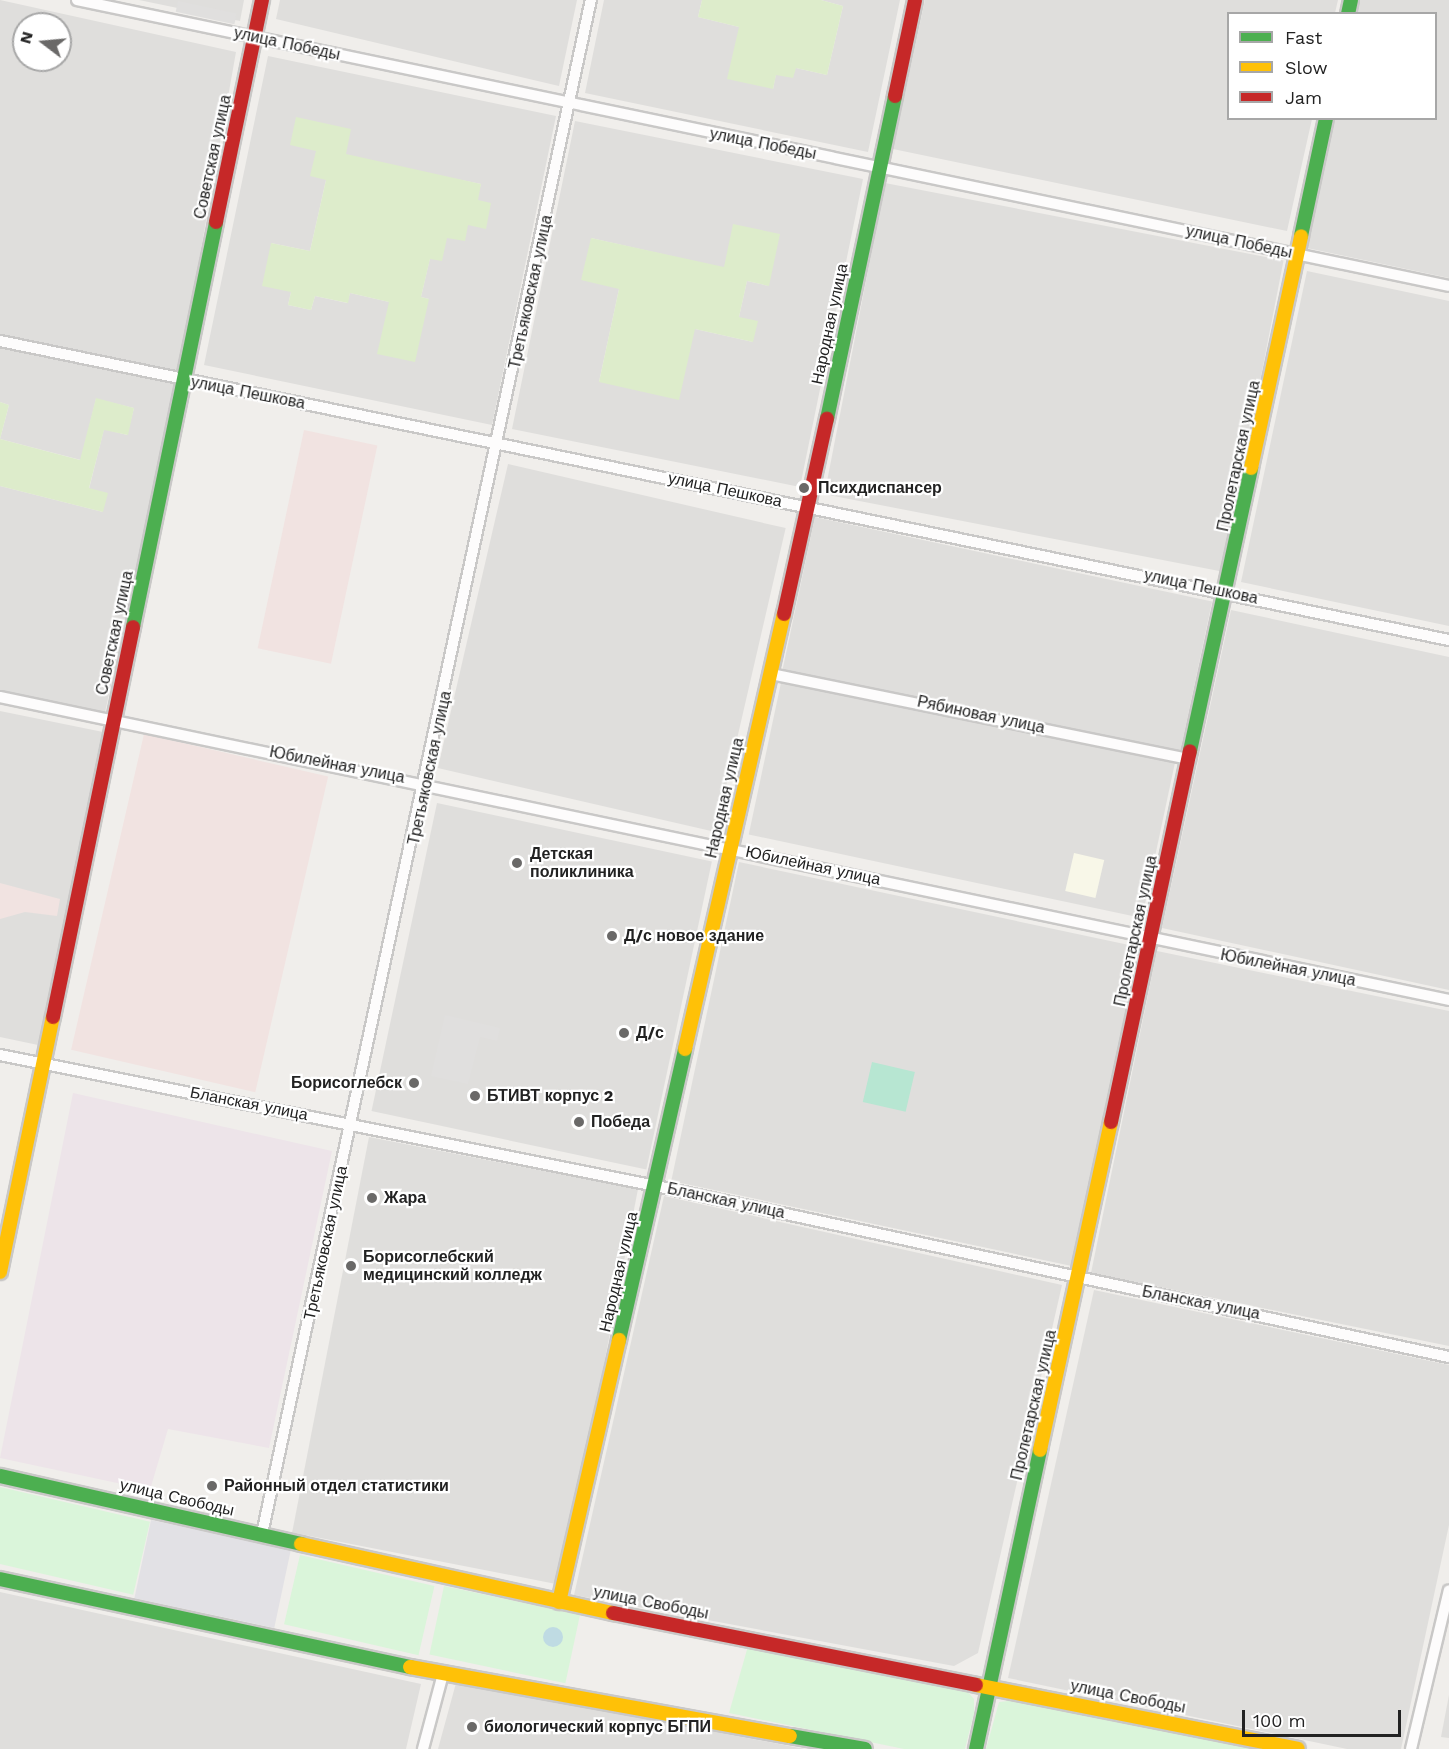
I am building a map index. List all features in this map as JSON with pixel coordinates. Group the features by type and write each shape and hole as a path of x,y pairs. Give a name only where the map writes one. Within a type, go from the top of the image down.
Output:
{"street":[{"name":"улица Победы","path":"77,0 571,106 880,167 1449,286"},
{"name":"Советская улица","path":"0,1272 262,0"},
{"name":"Третьяковская улица","path":"262,1534 427,783 571,106 591,0"},
{"name":"Народная улица","path":"559,1602 656,1186 808,508 915,0"},
{"name":"Пролетарская улица","path":"976,1749 1080,1279 1150,940 1228,593 1326,120"},
{"name":"улица Пешкова","path":"0,340 184,380 498,442 1449,640"},
{"name":"Рябиновая улица","path":"771,674 1190,759"},
{"name":"Юбилейная улица","path":"0,697 427,783 1150,940 1449,1000"},
{"name":"Бланская улица","path":"0,1055 656,1186 1449,1357"},
{"name":"улица Свободы","path":"0,1476 559,1602 1298,1749"},
{"path":"0,1579 443,1674 865,1749"},
{"path":"1411,1749 1449,1590"},
{"path":"423,1749 443,1674"}],"shaded area":[{"path":"0,0 54,12 12,12 12,72 72,72 72,16 236,52 179,373 0,337"},
{"path":"139,0 244,0 240,21"},
{"path":"280,0 577,0 559,86 276,19"},
{"path":"604,0 702,0 698,17 739,27 773,89 776,74 796,68 827,75 843,6 821,0 900,0 868,152 585,93"},
{"path":"925,0 1338,0 1335,12 1227,12 1227,120 1312,120 1287,231 893,149"},
{"path":"1358,0 1449,0 1449,278 1307,248 1333,120 1437,120 1437,12 1355,12"},
{"path":"178,1 237,13 234,24 176,12"},
{"path":"268,56 556,116 492,425 204,365","holes":["316,151 481,184 468,225 447,237 430,258 421,297 429,299 389,302 350,293 347,303 315,296 311,310 288,305 291,292 271,243 310,251 326,180"]},
{"path":"575,121 863,179 800,487 512,429","holes":["591,238 724,268 769,286 747,281 739,317 753,342 695,329 599,382 619,289"]},
{"path":"885,183 1284,260 1223,572 825,494"},
{"path":"1307,271 1449,301 1449,626 1241,582"},
{"path":"0,348 177,384 104,717 0,694 0,486 103,512 89,489 104,429 127,435 134,408 96,399 81,460 0,439 9,405 0,402"},
{"path":"304,430 377,446 331,664 258,648"},
{"path":"508,464 786,528 716,832 438,768"},
{"path":"815,517 1212,601 1179,755 782,671"},
{"path":"1231,610 1449,657 1449,990 1162,928"},
{"path":"782,678 1175,762 1142,918 749,835"},
{"path":"0,711 103,732 38,1045 0,1037"},
{"path":"144,734 328,777 255,1092 71,1050"},
{"path":"437,803 712,861 646,1170 372,1111"},
{"path":"1074,853 1104,860 1095,898 1065,891"},
{"path":"739,862 1142,948 1074,1267 671,1181"},
{"path":"0,883 60,899 57,916 25,912 0,919"},
{"path":"1157,951 1449,1011 1449,1346 1091,1273"},
{"path":"445,1015 500,1028 497,1041 480,1037 468,1084 431,1076"},
{"path":"73,1093 332,1151 269,1448 168,1429 150,1490 0,1458"},
{"path":"369,1137 638,1189 561,1585 292,1533"},
{"path":"664,1196 1062,1285 978,1653 954,1666 574,1595"},
{"path":"1094,1290 1449,1365 1449,1525 1401,1749 1347,1749 1008,1678"},
{"path":"151,1520 291,1550 274,1628 134,1598"},
{"path":"0,1592 421,1684 406,1749 0,1749"},
{"path":"456,1683 805,1749 438,1749"},
{"path":"1449,1695 1449,1738 1441,1737"}],"green space":[{"path":"702,0 821,0 843,6 827,75 796,68 793,78 776,75 773,89 727,79 739,27 698,17"},
{"path":"296,117 351,129 346,154 481,184 478,200 491,203 486,229 468,225 465,241 447,238 442,261 430,259 421,297 429,299 415,362 377,354 389,302 350,293 348,303 315,296 311,310 288,305 291,292 262,286 271,243 310,251 326,180 310,176 316,151 290,145"},
{"path":"733,224 780,234 769,286 747,281 739,317 758,321 753,342 695,329 679,400 599,382 619,289 581,280 591,238 724,267"},
{"path":"96,398 134,408 128,435 104,430 89,488 108,493 103,512 0,486 0,439 80,460"},
{"path":"0,402 9,405 0,439"},
{"path":"872,1062 915,1072 906,1112 863,1102"},
{"path":"0,1487 150,1522 133,1595 0,1564"},
{"path":"300,1555 434,1586 418,1655 284,1624"},
{"path":"444,1586 580,1615 565,1683 429,1654"},
{"path":"748,1646 967,1691 974,1699 974,1713 965,1749 904,1749 729,1713"},
{"path":"1018,1700 1258,1749 986,1749 999,1702"}],"water":[{"path":"549,1627 557,1627 563,1633 563,1641 557,1647 549,1647 543,1641 543,1633"}],"traffic: fast":[{"path":"1348,12 1351,0"},
{"path":"827,419 895,96"},
{"path":"1301,236 1326,120"},
{"path":"133,627 216,222"},
{"path":"1190,751 1251,468"},
{"path":"619,1340 685,1049"},
{"path":"976,1749 1040,1450"},
{"path":"0,1476 301,1544"},
{"path":"0,1579 410,1667"},
{"path":"790,1736 865,1749"}],"traffic: slow":[{"path":"1251,468 1301,236"},
{"path":"685,1049 784,614"},
{"path":"0,1272 53,1017"},
{"path":"1040,1450 1111,1122"},
{"path":"559,1602 619,1340"},
{"path":"301,1544 613,1613"},
{"path":"410,1667 790,1736"},
{"path":"976,1685 1298,1749"}],"traffic: jam":[{"path":"216,222 262,0"},
{"path":"895,96 915,0"},
{"path":"784,614 827,419"},
{"path":"53,1017 133,627"},
{"path":"1111,1122 1190,751"},
{"path":"613,1613 976,1685"}],"place":[{"name":"Психдиспансер","path":"804,488"},
{"name":"Детская поликлиника","path":"517,863"},
{"name":"Д/с новое здание","path":"612,936"},
{"name":"Д/с","path":"624,1033"},
{"name":"Борисоглебск","path":"414,1083"},
{"name":"БТИВТ корпус 2","path":"475,1096"},
{"name":"Победа","path":"579,1122"},
{"name":"Жара","path":"372,1198"},
{"name":"Борисоглебский медицинский колледж","path":"351,1266"},
{"name":"Районный отдел статистики","path":"212,1486"},
{"name":"биологический корпус БГПИ","path":"472,1727"}]}
